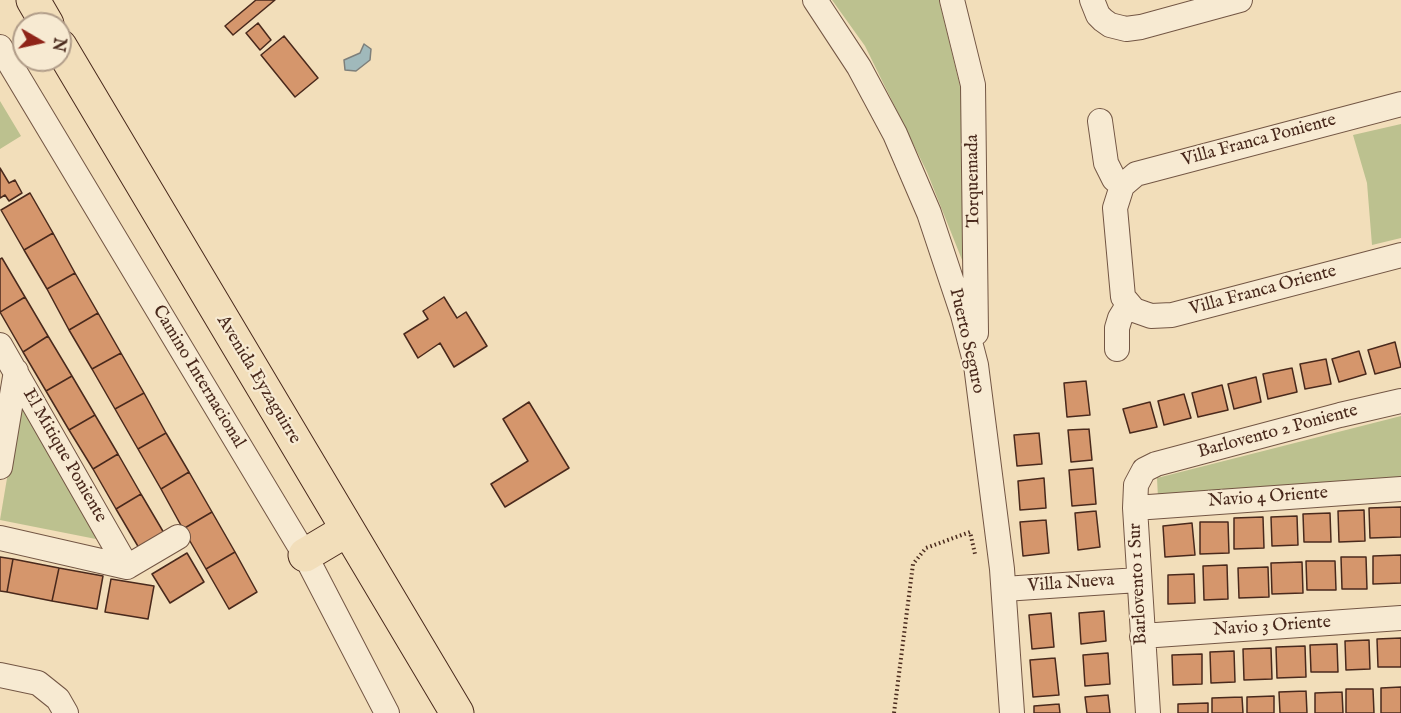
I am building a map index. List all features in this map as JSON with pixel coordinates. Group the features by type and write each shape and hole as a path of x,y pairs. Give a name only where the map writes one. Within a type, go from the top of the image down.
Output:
{"main road":[{"name":"Avenida Eyzaguirre","path":"72,65 457,713"},
{"path":"305,555 347,530"}],"street":[{"name":"Puerto Seguro","path":"815,0 859,67 895,134 929,213 963,315 976,365 1003,579 1011,713"},
{"name":"Torquemada","path":"952,0 973,85 976,365"},
{"path":"1092,0 1098,15 1110,25 1126,29 1240,0"},
{"name":"Camino Internacional","path":"0,47 305,555 387,713"},
{"name":"Villa Franca Poniente","path":"1122,186 1136,174 1146,170 1401,104"},
{"path":"1100,121 1106,164 1114,179 1122,186 1115,208 1115,224 1121,290 1128,305 1117,328 1117,349"},
{"name":"Villa Franca Oriente","path":"1128,305 1134,310 1151,316 1172,315 1401,255"},
{"name":"El Mitique Poniente","path":"0,345 127,567"},
{"path":"0,466 16,371"},
{"name":"Barlovento 2 Poniente","path":"1156,464 1401,401"},
{"name":"Barlovento 1 Sur","path":"1148,713 1135,508 1136,485 1140,476 1144,470 1156,464"},
{"name":"Navio 4 Oriente","path":"1135,508 1401,489"},
{"path":"0,538 127,567 178,537"},
{"name":"Villa Nueva","path":"1003,579 1138,580"},
{"name":"Navio 3 Oriente","path":"1142,636 1401,618"},
{"path":"0,675 38,683 58,699 66,713"}],"path":[{"path":"894,713 914,564 919,555 926,548 970,532 979,571 1003,579"}],"green space":[{"path":"832,0 939,0 961,90 976,295 927,172 865,46"},
{"path":"0,101 21,136 0,149"},
{"path":"1401,124 1401,238 1372,245 1367,183 1353,135"},
{"path":"21,395 106,541 0,520"},
{"path":"1401,416 1401,478 1158,498 1157,478"}],"water":[{"path":"364,44 371,49 370,60 356,71 345,70 344,60 360,53"}],"building":[{"path":"256,0 275,0 233,35 225,26"},
{"path":"258,23 271,40 260,50 246,33"},
{"path":"284,36 318,78 295,97 261,55"},
{"path":"0,168 9,183 15,180 22,193 9,201 5,195 0,198"},
{"path":"30,193 53,233 24,250 1,210"},
{"path":"53,233 75,273 47,289 24,250"},
{"path":"2,258 25,297 0,312 0,259"},
{"path":"75,273 98,313 69,330 47,289"},
{"path":"25,297 48,336 23,352 0,312"},
{"path":"444,297 457,318 466,312 487,346 454,367 440,343 418,358 404,334 428,319 423,311"},
{"path":"98,313 121,353 92,369 69,330"},
{"path":"48,336 72,376 46,391 23,352"},
{"path":"1395,342 1401,367 1375,374 1368,350"},
{"path":"1359,351 1366,374 1339,382 1332,359"},
{"path":"121,353 144,393 115,409 92,369"},
{"path":"1326,359 1331,384 1305,389 1300,364"},
{"path":"1292,368 1297,392 1268,399 1263,374"},
{"path":"72,376 95,415 69,430 46,391"},
{"path":"1256,377 1261,402 1234,409 1228,384"},
{"path":"1086,381 1090,415 1067,417 1064,383"},
{"path":"1222,385 1228,410 1198,417 1192,393"},
{"path":"144,393 166,433 138,449 115,409"},
{"path":"1184,394 1191,418 1164,425 1158,401"},
{"path":"529,402 569,468 505,507 491,484 528,461 503,419"},
{"path":"1150,402 1157,427 1130,433 1123,409"},
{"path":"95,415 118,454 93,469 69,430"},
{"path":"1089,429 1092,460 1071,462 1068,430"},
{"path":"166,433 189,472 161,489 138,449"},
{"path":"1039,433 1042,464 1017,466 1014,435"},
{"path":"118,454 141,494 116,509 93,469"},
{"path":"1093,468 1096,504 1072,506 1069,470"},
{"path":"189,472 212,512 183,529 161,489"},
{"path":"1044,478 1046,508 1020,510 1018,481"},
{"path":"141,494 164,533 139,548 116,509"},
{"path":"1401,507 1401,537 1370,538 1369,508"},
{"path":"1364,510 1365,541 1339,542 1338,511"},
{"path":"1096,511 1100,547 1078,550 1075,513"},
{"path":"212,512 235,552 206,569 183,529"},
{"path":"1330,513 1331,542 1304,542 1303,514"},
{"path":"1297,516 1298,545 1272,546 1271,517"},
{"path":"1263,517 1264,548 1234,549 1234,518"},
{"path":"1046,520 1049,553 1023,556 1020,522"},
{"path":"1200,522 1228,522 1229,553 1200,554"},
{"path":"1192,523 1195,555 1165,557 1163,526"},
{"path":"235,552 257,592 229,609 206,569"},
{"path":"187,553 204,582 170,603 152,574"},
{"path":"1401,555 1401,583 1373,584 1373,556"},
{"path":"0,557 13,559 7,592 0,591"},
{"path":"1341,557 1366,557 1367,589 1342,589"},
{"path":"13,559 59,568 52,601 7,592"},
{"path":"1306,561 1335,561 1336,590 1307,590"},
{"path":"1302,562 1303,593 1272,594 1271,563"},
{"path":"1227,565 1228,599 1204,600 1203,566"},
{"path":"1268,567 1269,597 1239,598 1238,568"},
{"path":"59,568 103,576 97,609 52,601"},
{"path":"1194,574 1195,603 1168,604 1168,575"},
{"path":"111,579 154,586 148,619 105,612"},
{"path":"1104,611 1106,641 1081,644 1079,613"},
{"path":"1051,613 1054,647 1032,649 1029,615"},
{"path":"1401,638 1401,667 1378,667 1377,639"},
{"path":"1369,640 1370,669 1346,670 1345,641"},
{"path":"1337,644 1338,672 1311,672 1310,645"},
{"path":"1305,646 1306,677 1277,678 1276,647"},
{"path":"1271,648 1272,679 1244,680 1243,649"},
{"path":"1234,651 1235,682 1211,683 1210,652"},
{"path":"1108,653 1110,684 1085,686 1083,655"},
{"path":"1202,654 1202,684 1173,685 1172,655"},
{"path":"1055,658 1059,695 1033,697 1030,660"},
{"path":"1401,687 1401,713 1381,713 1381,688"},
{"path":"1346,689 1373,689 1374,713 1346,713"},
{"path":"1306,691 1307,713 1280,713 1279,692"},
{"path":"1342,692 1343,713 1315,713 1315,693"},
{"path":"1108,695 1110,713 1087,713 1085,697"},
{"path":"1274,696 1274,713 1247,713 1247,697"},
{"path":"1242,697 1243,713 1212,713 1212,698"},
{"path":"1208,703 1208,713 1178,713 1178,704"},
{"path":"1059,704 1060,713 1034,713 1034,706"}]}
